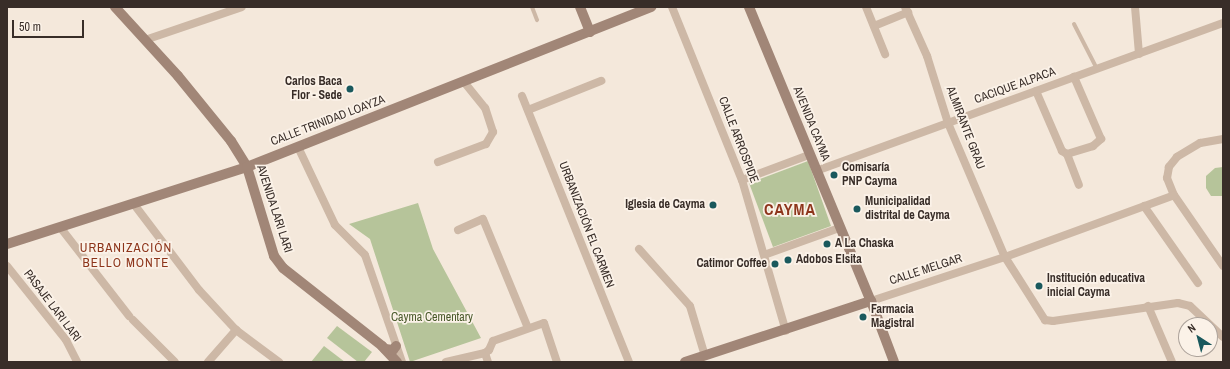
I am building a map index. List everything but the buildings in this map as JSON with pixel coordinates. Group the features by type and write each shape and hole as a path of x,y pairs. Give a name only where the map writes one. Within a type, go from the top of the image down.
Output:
{"street":[{"name":"AVENIDA LARI LARI","path":"115,7 231,140 247,166 274,256 282,268 385,349 397,362"},
{"path":"144,40 242,7"},
{"path":"580,7 590,32"},
{"name":"CALLE TRINIDAD LOAYZA","path":"7,244 247,166 652,7"},
{"name":"CALLE ARROSPIDE","path":"672,7 742,180 786,331"},
{"name":"AVENIDA CAYMA","path":"749,7 839,228 871,302 894,362"},
{"path":"866,7 885,54"},
{"path":"1135,7 1139,54"},
{"path":"874,26 906,9"},
{"name":"ALMIRANTE GRAU","path":"906,9 928,56 948,123 1005,257 1045,320 1053,321 1148,306"},
{"name":"CACIQUE ALPACA","path":"816,171 1223,23"},
{"path":"1067,154 1093,146 1101,139 1074,77"},
{"path":"528,110 601,81"},
{"path":"438,162 486,144 493,132 485,108 464,82"},
{"path":"1036,91 1062,151 1067,154 1079,185"},
{"name":"URBANIZACIÓN EL CARMEN","path":"522,96 629,362"},
{"path":"1223,139 1200,143 1177,157 1169,167 1167,178 1174,195 1223,266"},
{"path":"298,147 335,225 365,255 402,362"},
{"path":"742,180 810,155"},
{"name":"CALLE MELGAR","path":"685,362 786,331 1005,257 1174,195"},
{"path":"133,203 199,290 236,330 279,362"},
{"path":"1144,206 1198,283"},
{"path":"458,230 483,219 528,328"},
{"path":"60,227 131,318 175,362"},
{"path":"764,256 839,228"},
{"path":"638,249 690,306 705,356"},
{"name":"PASAJE LARI LARI","path":"7,266 66,340 77,362"},
{"path":"1172,362 1148,306 1178,303 1190,306 1223,337"},
{"path":"446,362 484,353 489,350 493,341 544,323 557,362"},
{"path":"208,362 236,330"},
{"path":"385,349 393,350 396,346"},
{"path":"484,353 488,362"}],"lane":[{"path":"532,7 537,20"},
{"path":"1074,24 1097,69"}],"green space":[{"path":"808,161 831,226 773,247 749,183"},
{"path":"1223,167 1223,196 1211,196 1206,188 1206,176 1215,168"},
{"name":"Cayma Cementary","path":"418,203 433,249 481,338 410,362 370,239 349,224"},
{"path":"337,326 372,352 364,362 358,362 327,338"},
{"path":"324,346 345,362 311,362"}],"place":[{"name":"Carlos Baca Flor - Sede","path":"350,89"},
{"name":"Comisaría PNP Cayma","path":"834,175"},
{"name":"Iglesia de Cayma","path":"713,205"},
{"name":"Municipalidad distrital de Cayma","path":"857,209"},
{"name":"A La Chaska","path":"827,244"},
{"name":"Adobos Elsita","path":"788,260"},
{"name":"Catimor Coffee","path":"775,264"},
{"name":"Institución educativa inicial Cayma","path":"1039,286"},
{"name":"Farmacia Magistral","path":"863,317"}],"district":[{"name":"CAYMA","path":"790,209"},
{"name":"URBANIZACIÓN BELLO MONTE","path":"126,256"}]}
